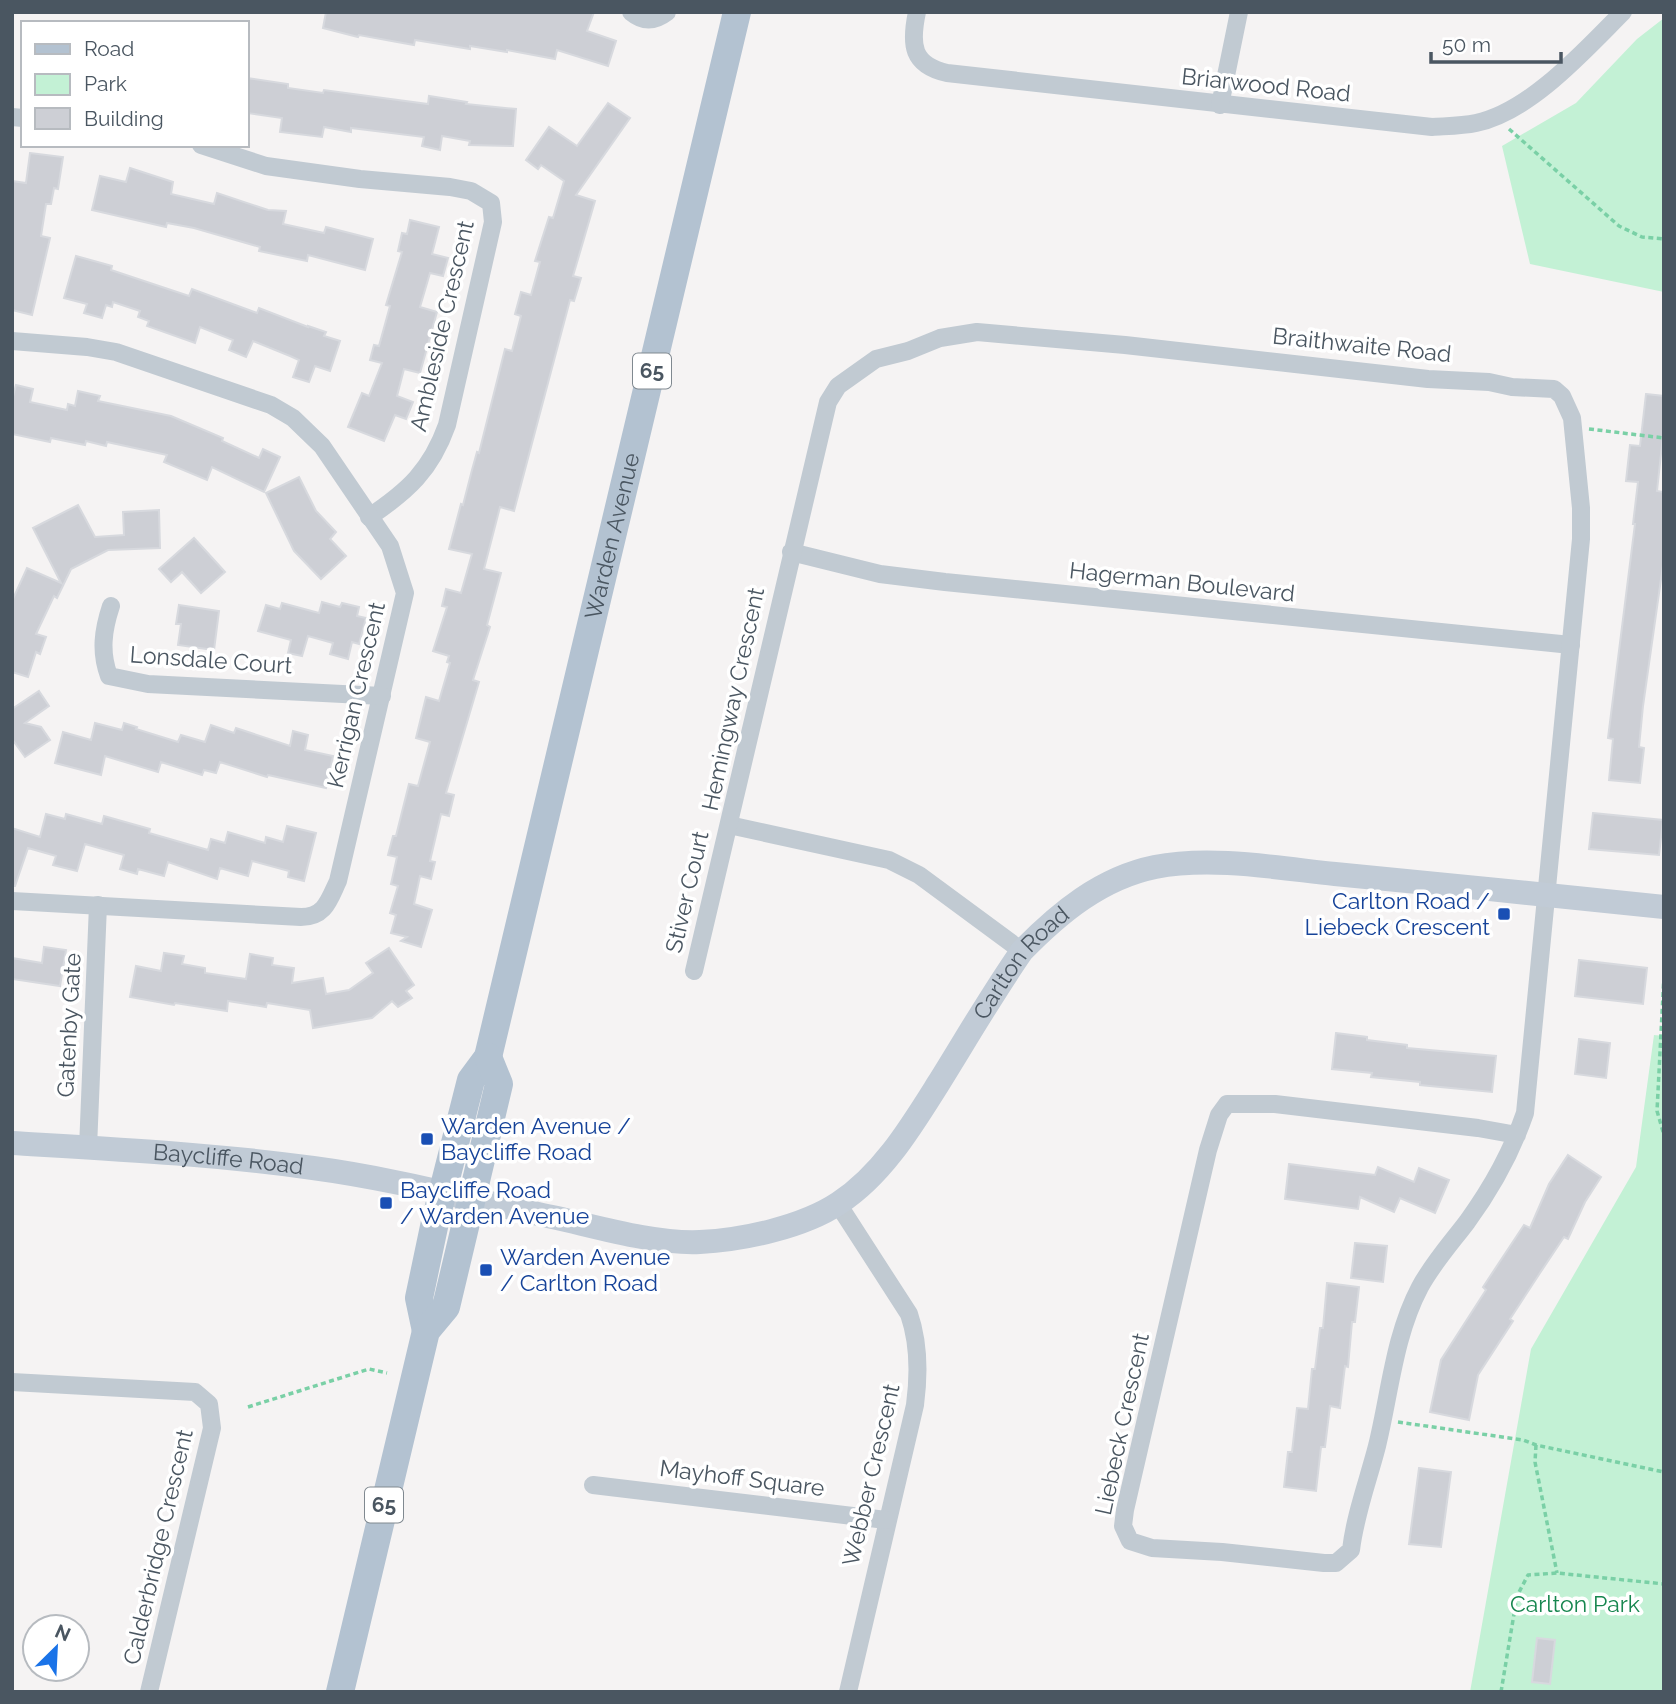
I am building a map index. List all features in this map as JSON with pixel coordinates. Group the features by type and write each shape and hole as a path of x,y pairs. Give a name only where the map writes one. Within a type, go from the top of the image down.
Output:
{"main road":[{"name":"Warden Avenue","path":"340,1692 426,1331 419,1298 443,1193 471,1080 488,1057 737,12"},
{"name":"Carlton Road","path":"472,1200 592,1227 675,1241 701,1242 778,1230 838,1204 883,1163 911,1127 1022,951 1082,897 1101,886 1153,867 1186,863 1267,867 1664,907"},
{"name":"Warden Avenue","path":"426,1331 446,1307 499,1084 488,1057"},
{"name":"Baycliffe Road","path":"12,1143 230,1157 416,1185 472,1200"}],"street":[{"path":"631,12 641,19 650,20 667,12"},
{"name":"Briarwood Road","path":"917,12 912,40 914,49 920,60 935,70 966,76 1432,127 1477,123 1528,98 1570,64 1623,12"},
{"path":"1220,105 1239,12"},
{"name":"Ambleside Crescent","path":"207,147 266,166 471,191 491,203 493,222 447,425 439,447 413,483 369,517"},
{"name":"Braithwaite Road","path":"791,552 828,402 838,386 876,359 956,334 977,332 1112,344 1428,379 1554,389 1562,396 1572,418 1581,508 1578,580 1545,895"},
{"name":"Kerrigan Crescent","path":"12,341 116,352 271,405 293,418 322,446 390,546 405,593 338,881 327,904 312,917 12,901"},
{"name":"Hagerman Boulevard","path":"791,552 880,574 945,582 1571,645"},
{"name":"Hemingway Crescent","path":"791,552 729,825 889,860 919,874 1022,951"},
{"name":"Lonsdale Court","path":"111,606 104,626 103,648 109,676 148,684 382,696"},
{"name":"Stiver Court","path":"694,971 729,825"},
{"name":"Liebeck Crescent","path":"1517,1135 1275,1104 1227,1104 1219,1115 1199,1188 1125,1510 1123,1526 1130,1541 1152,1548 1336,1563 1351,1550 1401,1334 1420,1287 1469,1219 1517,1135 1525,1113 1545,895"},
{"name":"Gatenby Gate","path":"88,1148 99,905"},
{"name":"Webber Crescent","path":"838,1204 909,1314 915,1331 918,1367 915,1405 848,1692"},
{"name":"Calderbridge Crescent","path":"12,1382 195,1392 209,1404 212,1428 149,1692"},
{"name":"Mayhoff Square","path":"593,1485 886,1520"}],"path":[{"path":"1494,117 1619,226 1642,237 1664,239"},
{"path":"1573,427 1664,438"},
{"path":"1664,975 1657,1111 1664,1135"},
{"path":"248,1407 369,1369 387,1373"},
{"path":"1383,1419 1523,1440 1664,1472"},
{"path":"1536,1445 1535,1462 1557,1573"},
{"path":"1501,1692 1517,1596 1528,1575 1557,1573 1664,1584"}],"green space":[{"path":"1664,18 1664,292 1530,264 1502,146 1576,103 1637,39"},
{"name":"Carlton Park","path":"1654,1035 1664,1036 1664,1692 1470,1692 1531,1349 1636,1167"}],"building":[{"path":"326,12 594,12 587,31 616,41 608,66 557,50 555,59 507,50 470,46 470,49 415,40 414,45 359,35 358,37 323,28"},
{"path":"248,78 323,93 324,90 428,104 429,96 467,102 466,104 516,109 513,146 469,145 470,141 442,136 440,150 422,146 424,137 351,128 351,132 324,127 322,137 280,132 282,118 248,113"},
{"path":"608,103 630,118 576,195 595,201 573,276 581,278 574,301 570,300 514,511 500,507 484,569 501,573 487,625 490,627 473,680 479,682 446,793 454,795 449,816 441,814 430,861 435,862 431,879 420,876 414,904 432,910 421,947 401,941 407,937 391,933 396,915 390,913 398,886 391,884 397,857 388,855 393,836 396,836 409,784 418,786 430,742 416,738 426,697 439,701 450,663 447,662 449,656 433,651 447,607 442,606 446,589 461,593 472,554 449,549 477,452 479,453 505,349 512,351 521,316 515,314 521,292 531,295 540,262 535,261 549,217 553,218 564,181 541,165 538,169 526,160 549,127 577,146"},
{"path":"30,153 63,157 58,189 54,188 51,204 46,204 41,236 50,238 32,315 12,310 12,181 26,183"},
{"path":"130,168 173,182 171,194 214,204 217,193 268,210 286,211 283,224 324,233 326,227 373,239 365,270 308,255 307,261 259,251 260,247 194,228 167,223 166,227 92,210 100,176 126,182"},
{"path":"410,220 439,227 432,254 448,258 443,276 430,273 420,307 437,312 420,373 404,369 397,396 413,402 406,419 395,415 384,441 348,427 362,393 369,396 382,363 370,360 374,345 379,346 390,306 386,305 402,252 398,251 402,233 407,234"},
{"path":"76,256 112,266 111,270 189,296 192,289 257,313 259,308 326,332 324,336 340,341 330,371 315,366 309,382 293,377 299,360 290,356 253,341 246,357 229,350 233,340 200,327 195,343 147,326 149,321 138,317 140,311 113,302 112,307 106,305 102,318 84,313 87,304 64,298"},
{"path":"16,385 33,389 30,402 67,410 68,404 75,406 78,391 100,396 98,401 171,416 223,438 222,441 259,458 263,449 280,457 264,492 212,467 207,480 164,462 167,455 107,442 106,446 86,441 85,445 51,438 50,442 12,434 12,400"},
{"path":"1646,394 1664,396 1664,426 1657,491 1664,492 1664,558 1643,706 1639,747 1644,748 1640,783 1609,780 1613,739 1608,738 1638,482 1626,481 1630,445 1640,446"},
{"path":"299,477 316,511 336,532 330,539 346,556 321,579 294,551 266,493"},
{"path":"78,505 95,537 124,535 123,512 159,510 160,548 108,550 71,569 57,598 54,596 36,634 46,637 40,654 36,652 28,677 12,672 12,601 27,568 61,583 33,528"},
{"path":"194,538 225,572 201,593 182,572 171,582 159,569"},
{"path":"322,602 340,607 342,603 359,607 357,616 366,618 359,644 352,642 348,659 330,654 333,643 308,636 302,656 288,653 291,640 258,631 266,605 280,609 282,603 319,613"},
{"path":"179,605 219,611 214,650 178,645 181,624 176,624"},
{"path":"39,691 49,706 25,723 41,727 50,740 25,757 12,739 12,709"},
{"path":"95,723 122,730 124,723 178,742 181,735 205,742 211,725 234,733 236,728 290,746 293,731 308,735 305,750 333,756 326,788 268,775 267,777 220,762 216,773 204,770 202,775 161,762 158,772 105,756 101,775 55,763 63,732 91,740"},
{"path":"1593,813 1663,820 1659,855 1589,849"},
{"path":"46,814 65,819 66,814 102,824 104,816 150,829 149,833 208,850 211,839 225,843 228,832 265,843 266,837 283,842 287,826 316,833 304,881 288,877 289,871 252,861 248,876 220,868 217,879 168,862 164,876 138,869 137,874 120,869 124,855 85,844 77,871 53,865 56,856 28,848 15,886 12,886 12,828 40,837"},
{"path":"44,947 66,950 60,986 12,979 12,958 42,963"},
{"path":"389,948 414,985 406,991 412,998 398,1007 392,1001 372,1018 313,1028 310,1010 267,1003 266,1007 228,1001 227,1011 130,997 136,966 161,971 164,953 184,956 182,964 205,968 205,973 246,979 250,954 273,958 272,965 294,968 292,983 323,978 326,994 349,990 373,973 366,963"},
{"path":"1579,960 1647,968 1643,1004 1575,996"},
{"path":"1336,1033 1407,1045 1407,1048 1496,1056 1492,1092 1420,1085 1420,1082 1371,1077 1372,1073 1332,1069"},
{"path":"1579,1039 1610,1043 1606,1078 1575,1074"},
{"path":"1568,1155 1601,1177 1585,1202 1568,1239 1564,1237 1540,1273 1478,1375 1469,1420 1430,1412 1441,1360 1486,1290 1483,1287 1524,1225 1530,1228 1549,1184"},
{"path":"1289,1164 1375,1175 1378,1167 1414,1182 1419,1168 1449,1180 1435,1213 1400,1198 1394,1212 1360,1197 1358,1209 1285,1199"},
{"path":"1355,1243 1387,1246 1383,1282 1351,1278"},
{"path":"1327,1283 1359,1287 1340,1408 1330,1406 1325,1447 1321,1447 1316,1491 1284,1487 1288,1452 1292,1452 1297,1408 1308,1409 1312,1369 1315,1369 1320,1328 1323,1328"},
{"path":"1419,1468 1451,1472 1441,1547 1409,1544"},
{"path":"1537,1638 1555,1640 1550,1684 1532,1682"}],"place":[{"name":"Carlton Road / Liebeck Crescent","path":"1504,914"},
{"name":"Warden Avenue / Baycliffe Road","path":"427,1139"},
{"name":"Baycliffe Road / Warden Avenue","path":"386,1203"},
{"name":"Warden Avenue / Carlton Road","path":"486,1270"}]}
